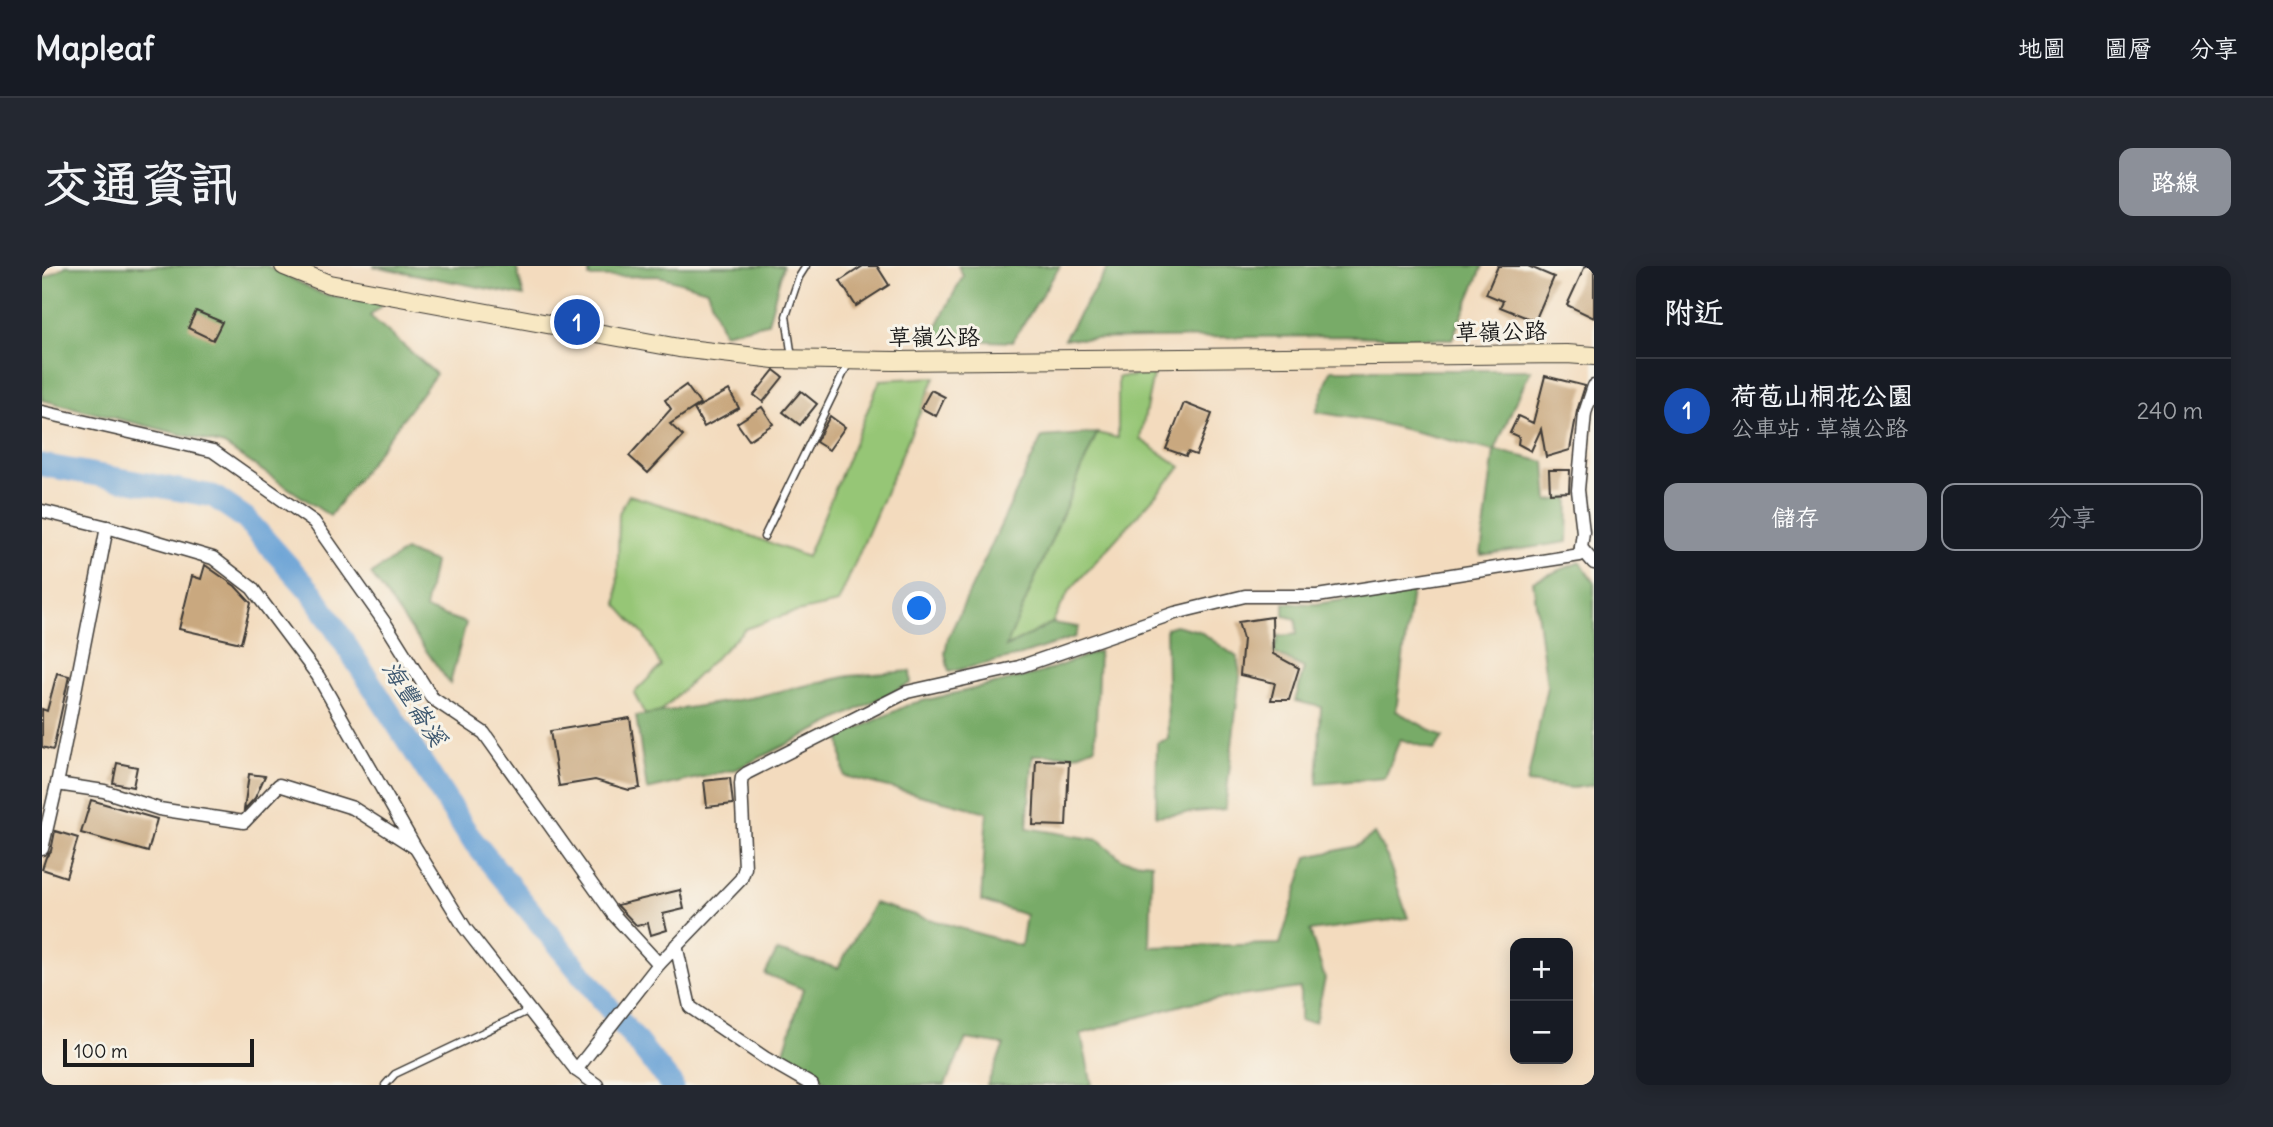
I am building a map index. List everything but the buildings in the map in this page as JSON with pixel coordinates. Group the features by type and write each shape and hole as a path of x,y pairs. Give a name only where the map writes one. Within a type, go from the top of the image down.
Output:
{"main road":[{"name":"草嶺公路","path":"284,266 329,284 746,358 850,361 1567,354 1594,356"}],"street":[{"path":"576,1070 659,964 741,879 745,868 742,777 907,692 1019,667 1175,613 1245,596 1318,596 1580,555 1583,532 1578,490 1585,412 1594,386"},
{"path":"42,412 213,451 314,522 386,624 432,698 484,733 613,914 659,964"},
{"path":"42,511 214,558 252,588 318,676 415,847 465,928 576,1070 597,1085"},
{"path":"42,849 107,527"},
{"path":"1581,548 1594,563"},
{"path":"57,784 104,791 159,809 244,822 279,785 353,808 415,847"},
{"path":"676,946 690,1007 765,1058 812,1085"}],"lane":[{"path":"792,360 786,316 799,277 806,266"},
{"path":"764,537 850,361"},
{"path":"385,1085 395,1074 530,1010"}],"green space":[{"path":"66,266 267,266 322,294 383,304 370,316 436,374 330,516 224,445 42,400 42,275 46,278"},
{"path":"373,266 516,266 524,296"},
{"path":"589,266 783,266 768,323 723,333 707,290 659,276 589,277"},
{"path":"958,266 1060,266 1012,342 930,339 963,276"},
{"path":"1109,266 1483,266 1452,339 1348,336 1064,339"},
{"path":"1331,370 1531,370 1495,450 1545,462 1548,501 1569,498 1568,542 1481,555 1494,451 1371,421 1316,412"},
{"path":"1153,375 1140,439 1181,467 1069,591 1052,623 1005,648 1097,433 1118,438 1118,377"},
{"path":"935,377 838,603 788,614 745,629 659,713 645,715 634,693 661,666 644,635 617,605 619,513 629,495 698,516 807,557 880,380"},
{"path":"1097,433 1006,647 1052,623 1079,627 1075,637 1015,657 949,672 945,653 948,638 1042,437"},
{"path":"405,551 434,562 425,609 466,623 450,684 371,574"},
{"path":"1580,562 1594,583 1594,785 1573,788 1527,783 1547,686 1533,581"},
{"path":"1412,590 1396,711 1443,737 1434,750 1400,739 1385,778 1317,784 1321,707 1295,701 1304,668 1274,653 1278,636 1297,634 1296,619 1284,616 1284,603 1316,604"},
{"path":"1175,625 1199,631 1237,657 1240,675 1225,809 1156,816 1157,743 1168,739 1166,628"},
{"path":"1099,651 1095,747 1075,755 1033,755 1027,828 1099,840 1123,860 1152,863 1150,947 1280,944 1307,857 1357,846 1374,834 1387,857 1408,918 1310,931 1325,979 1315,1022 1300,1021 1300,988 1189,1003 1081,1034 1092,1085 987,1085 1004,1045 966,1039 945,1085 831,1085 783,1055 803,989 765,974 777,951 838,968 874,903 1021,946 1026,915 981,901 987,812 844,776 840,737 910,704 1040,673"},
{"path":"910,671 911,683 737,769 647,790 636,716 750,698 849,676"}],"waterway":[{"name":"海豐崙溪","path":"42,465 213,496 245,518 313,594 469,836 672,1085"}],"place":[{"name":"荷苞山桐花公園","path":"577,322"}]}
